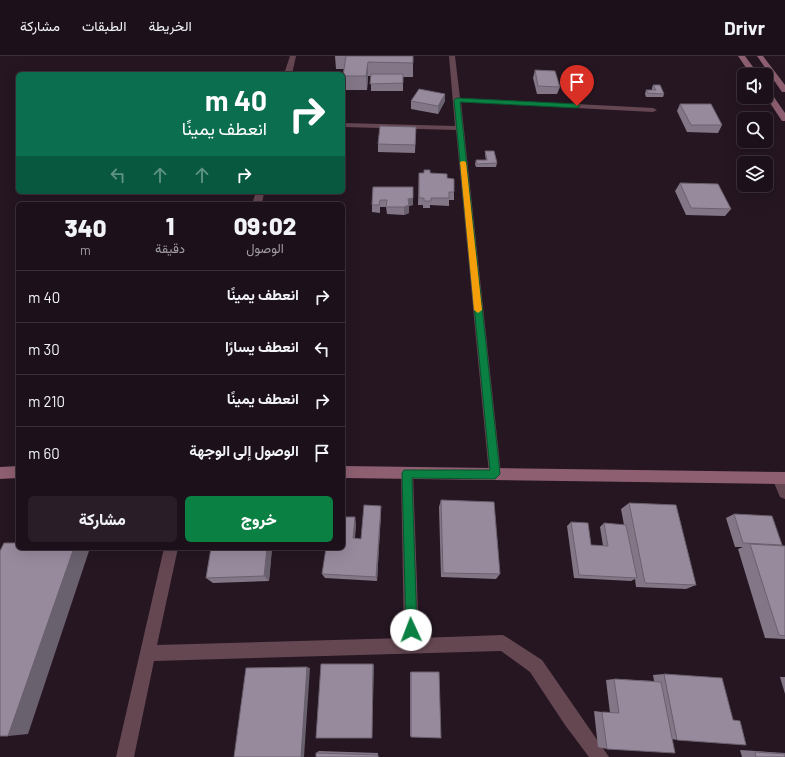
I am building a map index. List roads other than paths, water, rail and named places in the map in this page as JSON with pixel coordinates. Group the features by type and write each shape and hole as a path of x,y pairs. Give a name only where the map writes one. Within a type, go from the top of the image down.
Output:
{"street":[{"path":"288,72 292,56"},
{"path":"452,56 495,474"},
{"path":"741,56 749,68"},
{"path":"760,56 785,90"},
{"path":"457,100 653,110"},
{"path":"773,102 785,119"},
{"path":"345,124 460,128"},
{"path":"0,473 16,472"},
{"path":"345,472 782,478 785,493"},
{"path":"407,473 412,645"},
{"path":"125,757 171,550"},
{"path":"148,653 503,643 536,666 571,719 600,757"}]}
